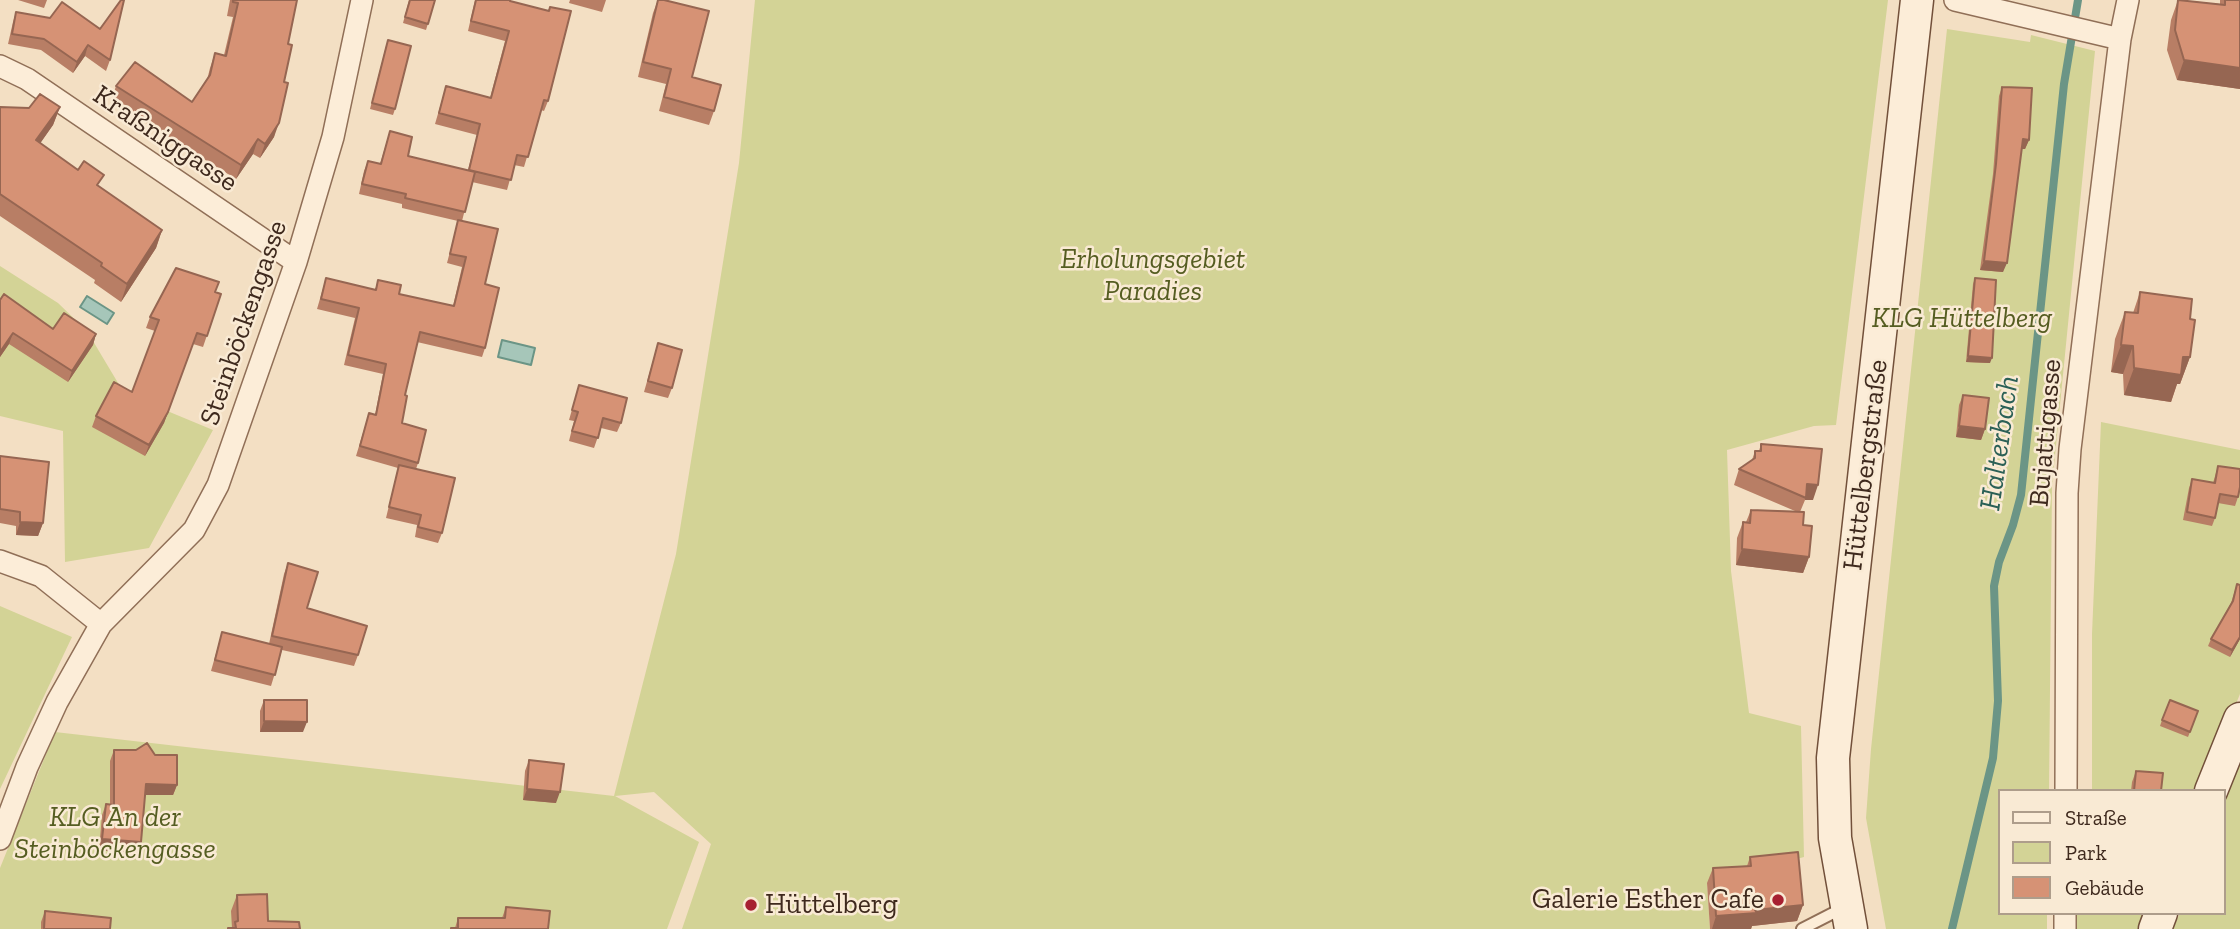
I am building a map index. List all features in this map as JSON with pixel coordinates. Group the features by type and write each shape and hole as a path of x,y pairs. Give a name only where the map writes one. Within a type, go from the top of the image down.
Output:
{"main road":[{"name":"Hüttelbergstraße","path":"1849,918 1835,838 1833,758 1917,0"},
{"path":"2212,789 2240,719"}],"street":[{"name":"Steinböckengasse","path":"0,839 27,767 57,702 101,624 194,530 218,485 296,262 333,137 362,0"},
{"path":"1955,0 2120,39"},
{"name":"Bujattigasse","path":"2066,789 2067,506 2070,449 2120,39 2128,0"},
{"name":"Kraßniggasse","path":"0,66 27,79 296,262"},
{"path":"0,561 40,576 101,624"}],"lane":[{"path":"1802,929 1849,918"}],"green space":[{"path":"755,0 1888,0 1836,425 1814,426 1727,450 1731,571 1749,713 1801,726 1804,857 1707,883 1710,929 682,929 711,844 654,792 615,796 699,842 667,929 0,929 0,868 55,732 614,796 676,554 739,163"},
{"name":"KLG Hüttelberg","path":"1947,29 2030,42 2031,35 2095,51 2052,486 2049,789 1998,789 1998,915 2047,915 2047,929 1886,929 1866,818"},
{"path":"0,266 58,303 87,331 124,393 213,430 149,548 65,562 63,431 0,416"},
{"path":"2101,422 2240,450 2240,694 2201,789 2092,789 2092,634"},
{"path":"0,606 72,637 0,789"},
{"path":"2240,764 2240,929 2173,929 2179,915 2226,915 2226,798"},
{"path":"2077,915 2149,915 2143,929 2077,929"}],"shaded area":[{"path":"87,296 114,313 107,324 80,307"},
{"path":"502,340 535,348 531,365 498,357"}],"building":[{"path":"121,0 124,0 110,60 88,45 77,62 44,39 12,34 16,12 50,18 62,2 100,29"},
{"path":"233,0 297,0 288,44 292,45 284,82 288,83 279,123 265,144 258,139 241,165 116,86 135,62 192,102 210,75 215,53 226,56 238,3"},
{"path":"410,0 435,0 428,24 405,17"},
{"path":"476,0 510,0 549,11 550,7 571,11 548,101 544,100 528,157 517,155 511,180 469,170 480,124 439,113 446,86 491,98 509,31 471,21"},
{"path":"658,0 709,11 692,77 721,85 714,111 664,97 671,69 643,62"},
{"path":"2178,0 2225,5 2225,0 2240,0 2240,68 2184,60 2175,30"},
{"path":"388,40 411,46 395,109 372,103"},
{"path":"2002,87 2032,88 2029,140 2023,139 2007,263 1984,261"},
{"path":"40,94 60,107 36,140 78,170 84,161 104,175 97,185 162,230 127,284 101,266 102,263 0,194 0,107 29,108"},
{"path":"390,131 412,137 408,156 475,172 465,212 405,198 406,194 362,184 368,161 381,164"},
{"path":"458,220 498,229 485,284 499,288 485,348 420,332 405,395 402,423 426,430 418,463 360,446 369,413 376,415 386,364 348,355 359,308 321,299 326,278 376,290 378,280 401,285 399,294 454,306 466,257 450,254"},
{"path":"176,268 219,282 215,292 221,294 207,336 197,333 168,412 149,445 96,416 114,382 132,392 159,320 150,317"},
{"path":"1975,278 1996,280 1992,358 1968,356"},
{"path":"2140,292 2192,299 2190,319 2195,320 2190,357 2183,357 2181,375 2134,368 2133,346 2121,345 2125,312 2138,313"},
{"path":"4,294 53,329 64,313 96,334 72,371 13,333 0,352 0,300"},
{"path":"658,343 682,350 672,388 648,381"},
{"path":"579,385 627,398 621,423 603,418 598,438 572,431 578,412 572,410"},
{"path":"1963,395 1989,398 1985,429 1959,426"},
{"path":"1761,444 1822,449 1818,485 1807,484 1806,498 1739,469 1755,458 1755,451 1761,451"},
{"path":"0,456 49,462 43,523 20,522 20,512 0,509"},
{"path":"399,465 455,478 442,533 418,527 421,515 389,507"},
{"path":"2218,466 2240,469 2238,497 2220,494 2215,518 2187,512 2192,479 2215,483"},
{"path":"1751,510 1804,512 1803,525 1812,526 1809,557 1742,549 1743,522 1750,523"},
{"path":"288,563 318,572 307,608 367,626 358,655 272,636"},
{"path":"2237,584 2240,585 2240,637 2232,650 2211,639 2233,601"},
{"path":"222,632 282,647 275,675 215,660"},
{"path":"264,700 307,700 307,722 264,721"},
{"path":"2170,700 2198,711 2190,732 2162,720"},
{"path":"147,743 155,755 177,755 177,785 146,784 141,842 102,839 106,804 114,805 114,750 136,750"},
{"path":"529,760 564,764 560,792 527,789"},
{"path":"2136,771 2163,773 2161,789 2134,789"},
{"path":"1798,852 1803,905 1755,910 1757,913 1716,916 1713,868 1751,866 1750,857"},
{"path":"267,894 268,921 299,922 300,929 228,929 236,928 235,922 238,921 237,895"},
{"path":"506,907 550,911 548,929 451,929 458,928 458,918 505,918"},
{"path":"45,911 111,918 110,929 44,929"}],"waterway":[{"name":"Halterbach","path":"1952,929 1993,758 1998,701 1994,586 2021,495 2064,84 2078,0"}],"place":[{"name":"Galerie Esther Cafe","path":"1778,900"},
{"name":"Hüttelberg","path":"751,905"}],"park label":[{"name":"Erholungsgebiet Paradies","path":"1153,276"},
{"name":"KLG An der Steinböckengasse","path":"115,834"}]}
